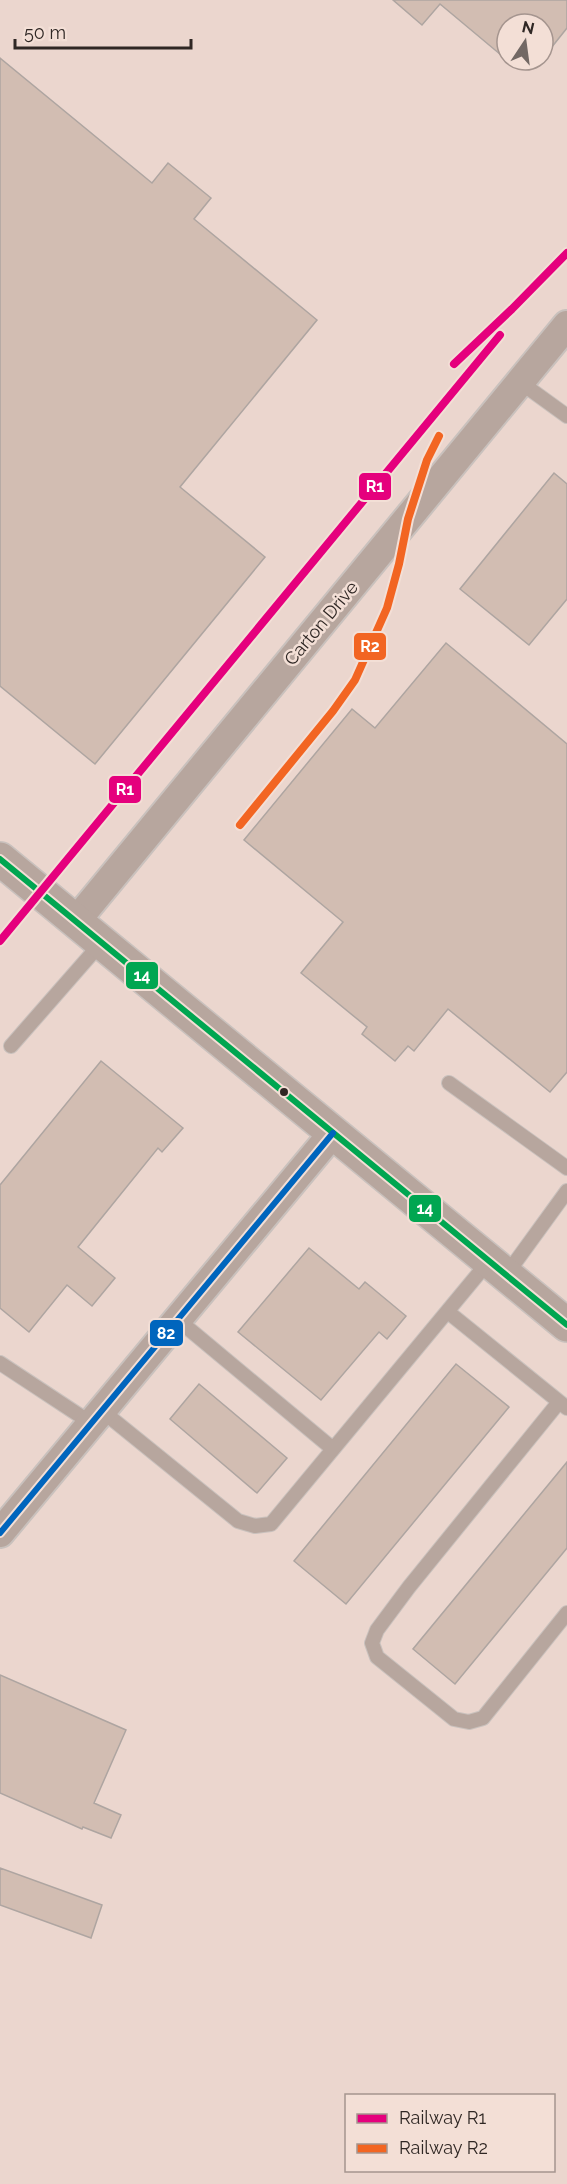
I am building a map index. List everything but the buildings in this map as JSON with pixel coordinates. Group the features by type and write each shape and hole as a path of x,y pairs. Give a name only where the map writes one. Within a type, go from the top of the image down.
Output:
{"street":[{"name":"Carton Drive","path":"76,921 567,325"},
{"path":"0,859 567,1325"},
{"path":"0,1533 333,1133"}],"lane":[{"path":"520,382 567,416"},
{"path":"11,1046 102,942"},
{"path":"449,1083 567,1168"},
{"path":"0,1363 96,1417 238,1521 255,1526 271,1524 448,1312 498,1268 567,1191"},
{"path":"448,1312 563,1405 409,1587 377,1630 372,1643 377,1657 454,1719 469,1722 483,1718 567,1613"},
{"path":"177,1319 333,1449"}],"shaded area":[{"path":"0,0 567,0 567,2184 0,2184"}],"rail line":[{"name":"R1","path":"454,364 567,253"},
{"name":"R1","path":"0,941 500,335"},
{"name":"R2","path":"240,825 333,711 355,680 387,608 408,519 427,460 439,436"}],"transit line":[{"name":"14","path":"0,859 567,1325"},
{"name":"82","path":"0,1533 333,1133"}]}
